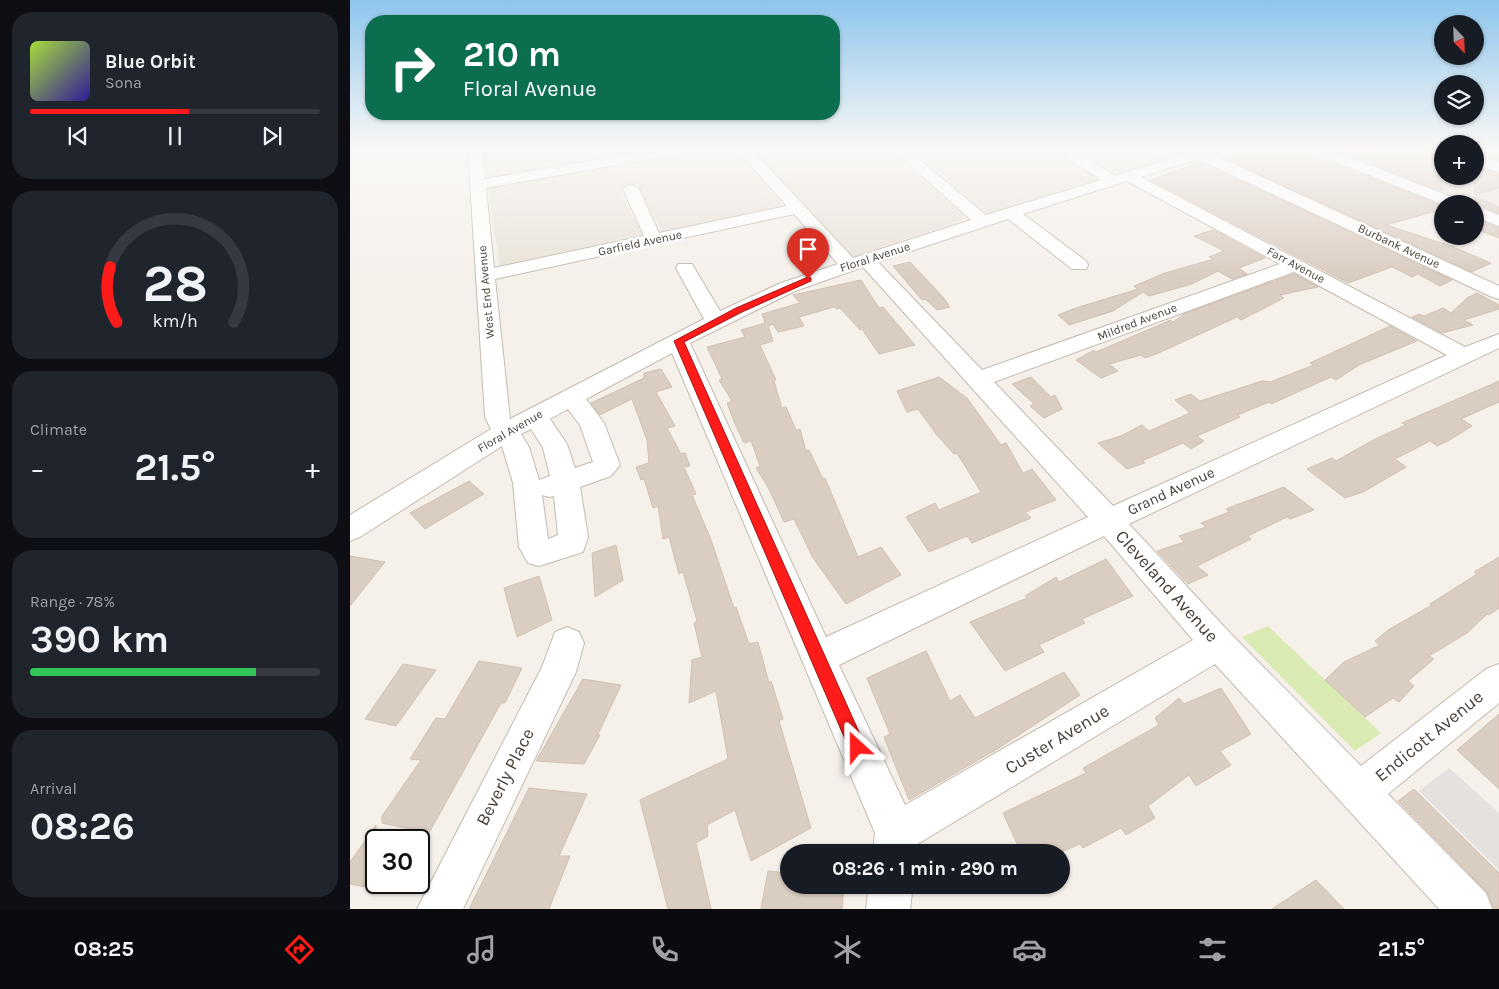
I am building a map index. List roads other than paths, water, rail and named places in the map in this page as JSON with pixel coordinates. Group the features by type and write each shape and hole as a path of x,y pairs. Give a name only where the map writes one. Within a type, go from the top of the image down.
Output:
{"street":[{"name":"West End Avenue","path":"478,192 497,417 514,444 523,467 536,552 545,553 567,546 574,540 565,481"},
{"path":"632,192 654,240"},
{"name":"Cleveland Avenue","path":"781,192 796,209 858,263 979,379 1218,644 1470,909"},
{"path":"949,192 984,222"},
{"name":"Floral Avenue","path":"350,529 505,432 716,321 788,287 1078,192"},
{"name":"Farr Avenue","path":"1148,192 1296,265 1464,356"},
{"name":"Burbank Avenue","path":"1289,192 1499,292"},
{"name":"Garfield Avenue","path":"484,276 796,209"},
{"path":"1011,213 1079,265"},
{"path":"1484,215 1499,221"},
{"name":"Mildred Avenue","path":"979,379 1079,345 1200,298 1296,265"},
{"path":"685,268 716,321"},
{"name":"Grand Avenue","path":"817,658 1499,340"},
{"path":"678,341 817,658 895,843"},
{"path":"528,494 602,469 608,465 592,423 571,397"},
{"path":"534,417 544,426 556,448 565,481"},
{"name":"Beverly Place","path":"439,909 558,672 566,644"},
{"name":"Custer Avenue","path":"895,843 1218,644"},
{"name":"Endicott Avenue","path":"1359,792 1499,681"},
{"path":"888,909 889,894"}]}
